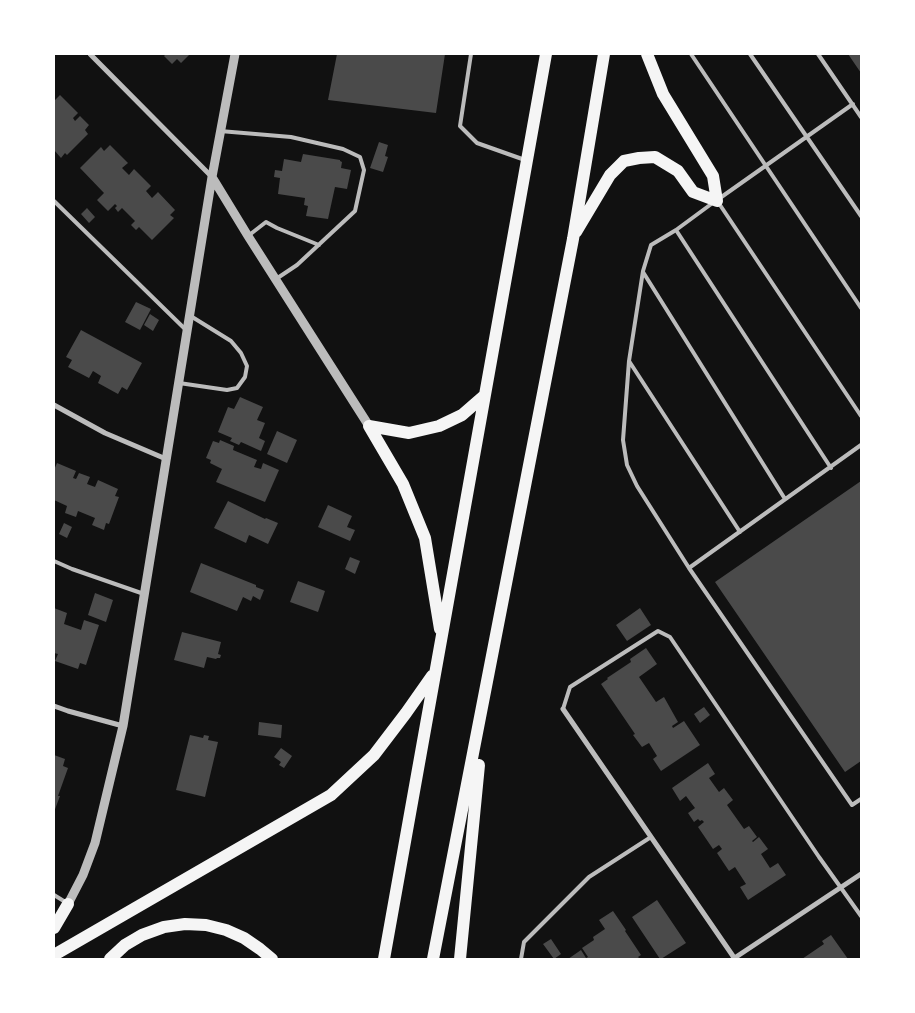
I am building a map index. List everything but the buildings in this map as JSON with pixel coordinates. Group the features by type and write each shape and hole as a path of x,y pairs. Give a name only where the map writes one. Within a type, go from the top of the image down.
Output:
{"main road":[{"path":"384,959 546,54"},
{"path":"433,959 572,239 604,54"},
{"path":"572,239 610,175 624,161 655,157 678,171 693,192 717,200 713,176 663,94 647,54"},
{"path":"370,426 409,433 439,426 462,415 485,395"},
{"path":"370,426 403,484 425,538 441,639"},
{"path":"54,956 331,795 374,755 435,672"},
{"path":"460,959 486,686"},
{"path":"54,928 68,904"},
{"path":"110,959 124,945 142,935 164,927 185,924 206,925 226,930 244,938 272,959"}],"street":[{"path":"90,54 212,177 370,426"},
{"path":"68,904 83,875 95,843 123,726 212,177 235,54"},
{"path":"54,405 105,434 166,459"},
{"path":"54,706 123,726"},
{"path":"563,709 734,959 861,874"}],"lane":[{"path":"471,54 460,126 478,143 527,160"},
{"path":"691,54 861,308"},
{"path":"750,54 861,216"},
{"path":"818,54 861,117"},
{"path":"853,104 676,230 651,245 643,271 628,361 623,440 627,465 637,486 689,568 852,805 861,799"},
{"path":"220,131 291,137 342,149 360,157 364,170 355,211 297,265 276,279"},
{"path":"717,200 861,416"},
{"path":"54,201 187,330"},
{"path":"248,236 266,222 318,245"},
{"path":"676,230 830,468"},
{"path":"643,271 785,499"},
{"path":"179,383 227,390 237,388 245,377 246,366 241,353 231,341 189,315"},
{"path":"628,361 740,532"},
{"path":"689,568 861,446"},
{"path":"54,561 144,594"},
{"path":"563,709 570,687 658,631 670,637 861,916"},
{"path":"521,959 524,942 590,877 651,837"},
{"path":"54,895 68,904"}]}
